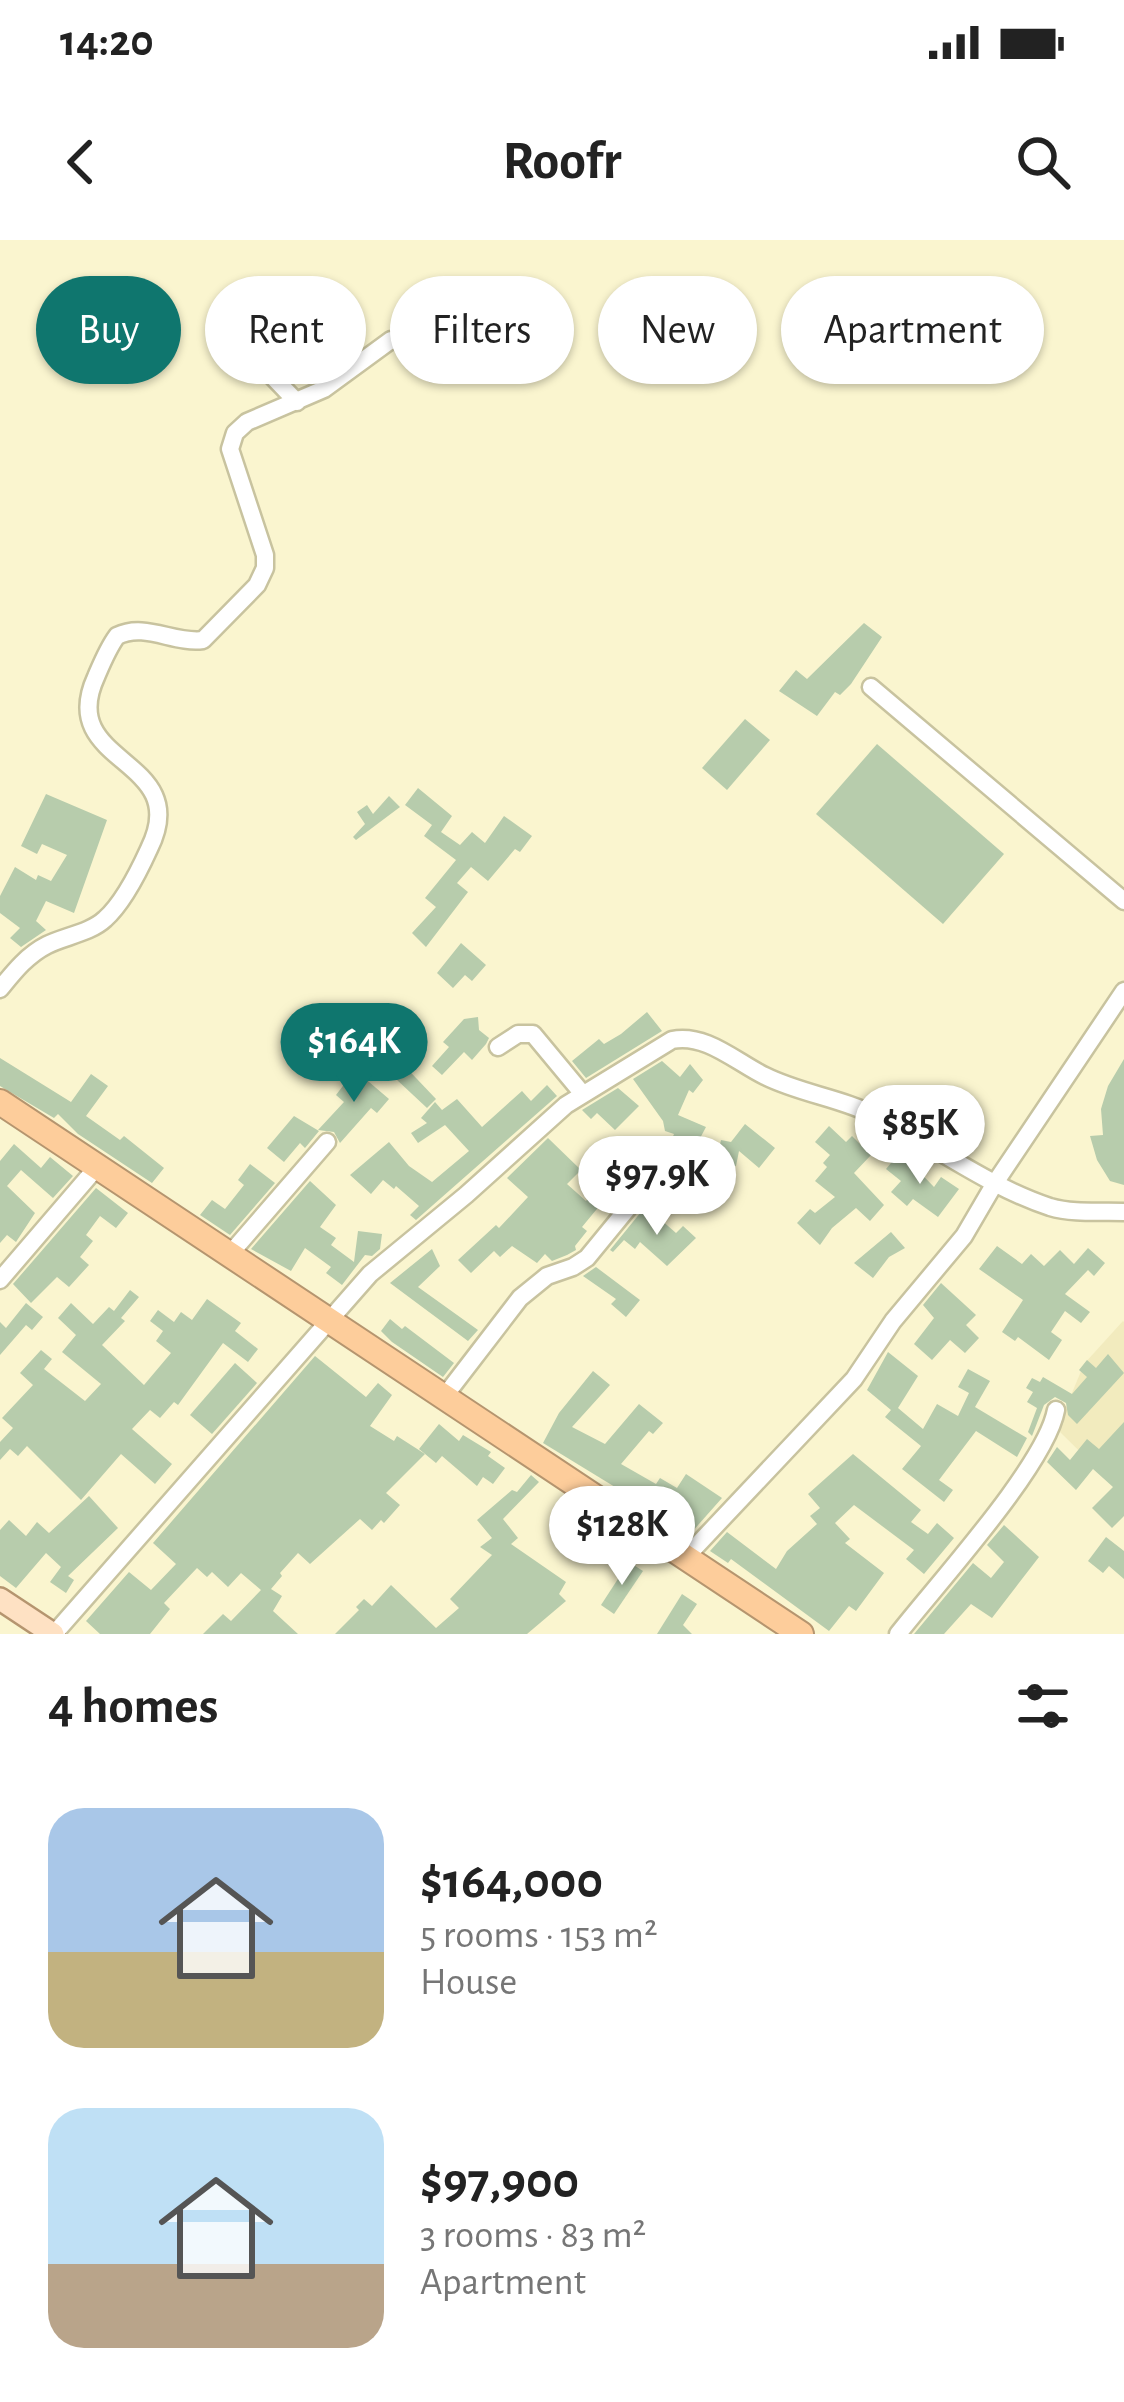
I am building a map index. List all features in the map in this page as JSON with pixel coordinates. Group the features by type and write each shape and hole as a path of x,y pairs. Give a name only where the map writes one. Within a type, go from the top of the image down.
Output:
{"highway":[{"path":"0,1102 801,1634"}],"main road":[{"path":"0,1599 53,1634"}],"street":[{"path":"0,989 38,950 107,917 150,848 157,830 153,794 89,725 86,704 117,636 132,629 203,640 256,585 266,568 230,449 232,442 247,422 338,380 390,341"},
{"path":"280,384 297,402"},
{"path":"871,687 1124,901"},
{"path":"686,1557 837,1400 892,1321 964,1236 1124,991"},
{"path":"498,1047 518,1034 533,1034 582,1093"},
{"path":"53,1634 370,1274 582,1093 672,1040 694,1039 779,1082 875,1115 995,1183 1058,1209 1124,1213"},
{"path":"230,1254 327,1142"},
{"path":"0,1280 97,1167"},
{"path":"445,1397 520,1298 547,1276 587,1258 628,1208"},
{"path":"898,1634 1028,1468 1049,1435 1056,1410"}],"shaded area":[{"path":"1123,1321 1124,1495 1057,1429 1084,1364"}],"building":[{"path":"864,623 882,637 851,684 840,695 835,692 817,716 779,691 796,670 807,679"},
{"path":"745,719 770,740 727,790 702,768"},
{"path":"877,744 1004,854 943,924 816,814"},
{"path":"418,788 452,816 441,832 460,845 472,832 485,843 504,816 532,836 488,881 471,867 457,883 468,892 426,947 412,933 436,907 425,898 456,860 424,836 432,825 405,805"},
{"path":"46,794 107,820 74,913 46,901 36,921 46,930 21,947 10,938 20,928 0,913 0,896 15,867 36,880 38,875 51,881 67,855 42,844 37,854 21,846"},
{"path":"389,796 400,807 356,840 353,837 365,824 357,812 367,805 373,814"},
{"path":"461,943 486,965 472,981 465,975 453,988 437,973"},
{"path":"647,1012 662,1031 586,1078 572,1061 599,1039 604,1044 621,1034"},
{"path":"478,1017 479,1030 489,1038 486,1044 472,1060 464,1052 442,1075 432,1066 449,1047 443,1042 464,1019"},
{"path":"378,1038 436,1099 427,1108 366,1051"},
{"path":"0,1058 71,1102 91,1074 108,1086 86,1116 120,1140 124,1136 164,1168 152,1183 78,1134 58,1114 54,1118 0,1086"},
{"path":"1124,1059 1124,1185 1110,1181 1090,1136 1103,1135 1101,1109"},
{"path":"662,1061 680,1077 690,1064 703,1080 693,1093 689,1090 678,1115 706,1127 680,1176 671,1171 668,1177 650,1168 657,1153 664,1157 674,1134 665,1131 633,1079"},
{"path":"355,1070 389,1099 377,1113 371,1108 340,1143 334,1132 318,1130 344,1102 336,1095"},
{"path":"547,1085 557,1096 416,1220 410,1215 419,1206 396,1186 383,1180 371,1194 350,1175 389,1142 409,1166 432,1182 469,1151 445,1125 418,1143 411,1133 427,1123 421,1118 435,1102 442,1110 457,1099 482,1127 522,1091 531,1101"},
{"path":"618,1088 639,1106 615,1130 597,1113 591,1119 582,1110"},
{"path":"294,1116 319,1131 305,1148 300,1143 284,1162 267,1148"},
{"path":"745,1124 775,1148 759,1168 739,1151 736,1166 716,1162 721,1140 731,1142"},
{"path":"829,1126 846,1142 852,1136 871,1155 854,1173 884,1205 870,1221 856,1208 820,1245 797,1223 810,1209 815,1213 835,1197 815,1181 830,1155 815,1142"},
{"path":"548,1138 581,1170 567,1184 586,1201 602,1182 621,1198 609,1211 601,1204 582,1227 587,1231 576,1250 567,1255 552,1261 545,1254 537,1263 512,1246 500,1257 494,1251 471,1273 458,1260 496,1225 499,1228 528,1197 507,1178"},
{"path":"14,1144 41,1168 50,1157 73,1176 53,1198 21,1170 7,1186 35,1213 16,1242 7,1235 0,1243 0,1161"},
{"path":"900,1152 934,1187 941,1177 959,1189 938,1217 913,1199 907,1206 891,1192 901,1181 886,1169"},
{"path":"250,1164 275,1183 230,1235 200,1215 212,1200 225,1209 244,1185 238,1180"},
{"path":"310,1181 336,1205 320,1227 336,1238 331,1245 354,1262 358,1231 382,1234 380,1249 365,1255 342,1285 326,1273 331,1267 305,1248 291,1271 251,1249"},
{"path":"96,1188 128,1213 116,1228 100,1216 86,1235 93,1241 80,1257 89,1265 69,1287 57,1277 31,1303 13,1284"},
{"path":"641,1212 655,1224 660,1219 676,1233 683,1226 696,1238 667,1266 640,1242 635,1249 624,1240 610,1250"},
{"path":"891,1232 905,1248 889,1257 873,1278 854,1263"},
{"path":"997,1246 1022,1264 1031,1254 1044,1266 1060,1250 1074,1264 1088,1248 1105,1263 1094,1276 1088,1270 1065,1294 1090,1312 1081,1323 1065,1311 1051,1332 1062,1340 1049,1360 1018,1337 1015,1341 1002,1332 1023,1300 979,1269"},
{"path":"432,1249 440,1266 418,1287 478,1330 468,1341 390,1283"},
{"path":"596,1267 640,1300 626,1317 611,1304 616,1299 583,1276"},
{"path":"941,1283 976,1315 966,1325 979,1338 965,1353 950,1340 932,1360 914,1344 934,1318 923,1305"},
{"path":"130,1290 139,1297 102,1345 144,1385 171,1353 156,1341 163,1331 150,1321 158,1310 174,1322 181,1312 192,1320 207,1299 241,1323 235,1331 258,1349 248,1362 223,1343 178,1405 174,1402 160,1418 150,1410 132,1429 172,1464 155,1484 121,1454 81,1500 27,1446 18,1456 10,1449 0,1460 0,1442 13,1428 2,1418 33,1385 20,1373 41,1350 52,1359 44,1369 85,1401 101,1384 62,1352 76,1335 58,1318 71,1303 93,1324 109,1307 114,1311"},
{"path":"26,1303 43,1317 32,1330 26,1325 0,1355 0,1322 6,1328"},
{"path":"390,1319 454,1363 443,1377 381,1331"},
{"path":"888,1352 918,1376 898,1408 923,1429 937,1404 958,1416 969,1393 958,1387 968,1369 990,1381 975,1407 1027,1438 1017,1457 976,1431 939,1480 953,1490 944,1502 902,1469 921,1446 885,1417 891,1410 867,1390"},
{"path":"1108,1354 1124,1373 1077,1424 1068,1415 1066,1403 1055,1397 1044,1405 1032,1436 1028,1432 1037,1408 1027,1402 1033,1392 1026,1388 1032,1378 1040,1382 1043,1377 1072,1394 1087,1377 1079,1370 1087,1360 1096,1368"},
{"path":"315,1356 366,1397 378,1383 392,1395 370,1426 425,1454 386,1493 400,1505 372,1530 360,1519 310,1564 298,1553 280,1573 271,1589 282,1596 273,1611 298,1634 203,1634 223,1614 231,1621 261,1590 241,1573 228,1587 212,1572 207,1577 197,1568 164,1603 170,1609 150,1634 100,1634 86,1621 129,1572 151,1590 176,1564 153,1543"},
{"path":"235,1363 257,1383 212,1434 190,1415"},
{"path":"593,1371 610,1385 572,1427 605,1444 639,1404 663,1423 653,1434 649,1431 621,1464 656,1484 660,1478 677,1488 686,1474 722,1498 691,1533 649,1508 646,1512 633,1498 543,1443 559,1413"},
{"path":"1124,1422 1124,1516 1112,1528 1092,1508 1113,1487 1093,1469 1076,1490 1047,1462 1057,1447 1070,1460 1087,1439 1099,1449"},
{"path":"439,1424 459,1441 463,1435 491,1452 488,1456 505,1468 493,1484 483,1477 477,1486 442,1456 436,1463 419,1449"},
{"path":"853,1454 921,1510 911,1522 928,1534 937,1523 954,1538 924,1574 906,1559 914,1550 854,1505 835,1523 850,1539 845,1543 884,1573 856,1611 849,1606 829,1631 731,1559 728,1563 710,1551 727,1532 776,1569 787,1551 817,1524 810,1516 820,1508 808,1494"},
{"path":"531,1475 539,1482 503,1519 518,1538 511,1544 566,1582 559,1594 566,1601 527,1634 335,1634 364,1599 372,1606 391,1585 436,1628 459,1608 450,1599 492,1555 480,1547 492,1538 477,1520 512,1490 517,1492"},
{"path":"89,1496 118,1528 68,1576 74,1580 66,1593 50,1582 61,1567 46,1553 16,1588 0,1576 0,1530 9,1520 26,1536 37,1522 49,1533"},
{"path":"1004,1525 1039,1557 992,1618 971,1604 944,1634 914,1634 973,1563 991,1578 1004,1562 987,1545"},
{"path":"1106,1537 1124,1551 1124,1579 1109,1566 1103,1573 1088,1561"},
{"path":"629,1562 643,1571 614,1614 601,1605"},
{"path":"682,1594 697,1604 683,1625 692,1634 657,1634"}]}
